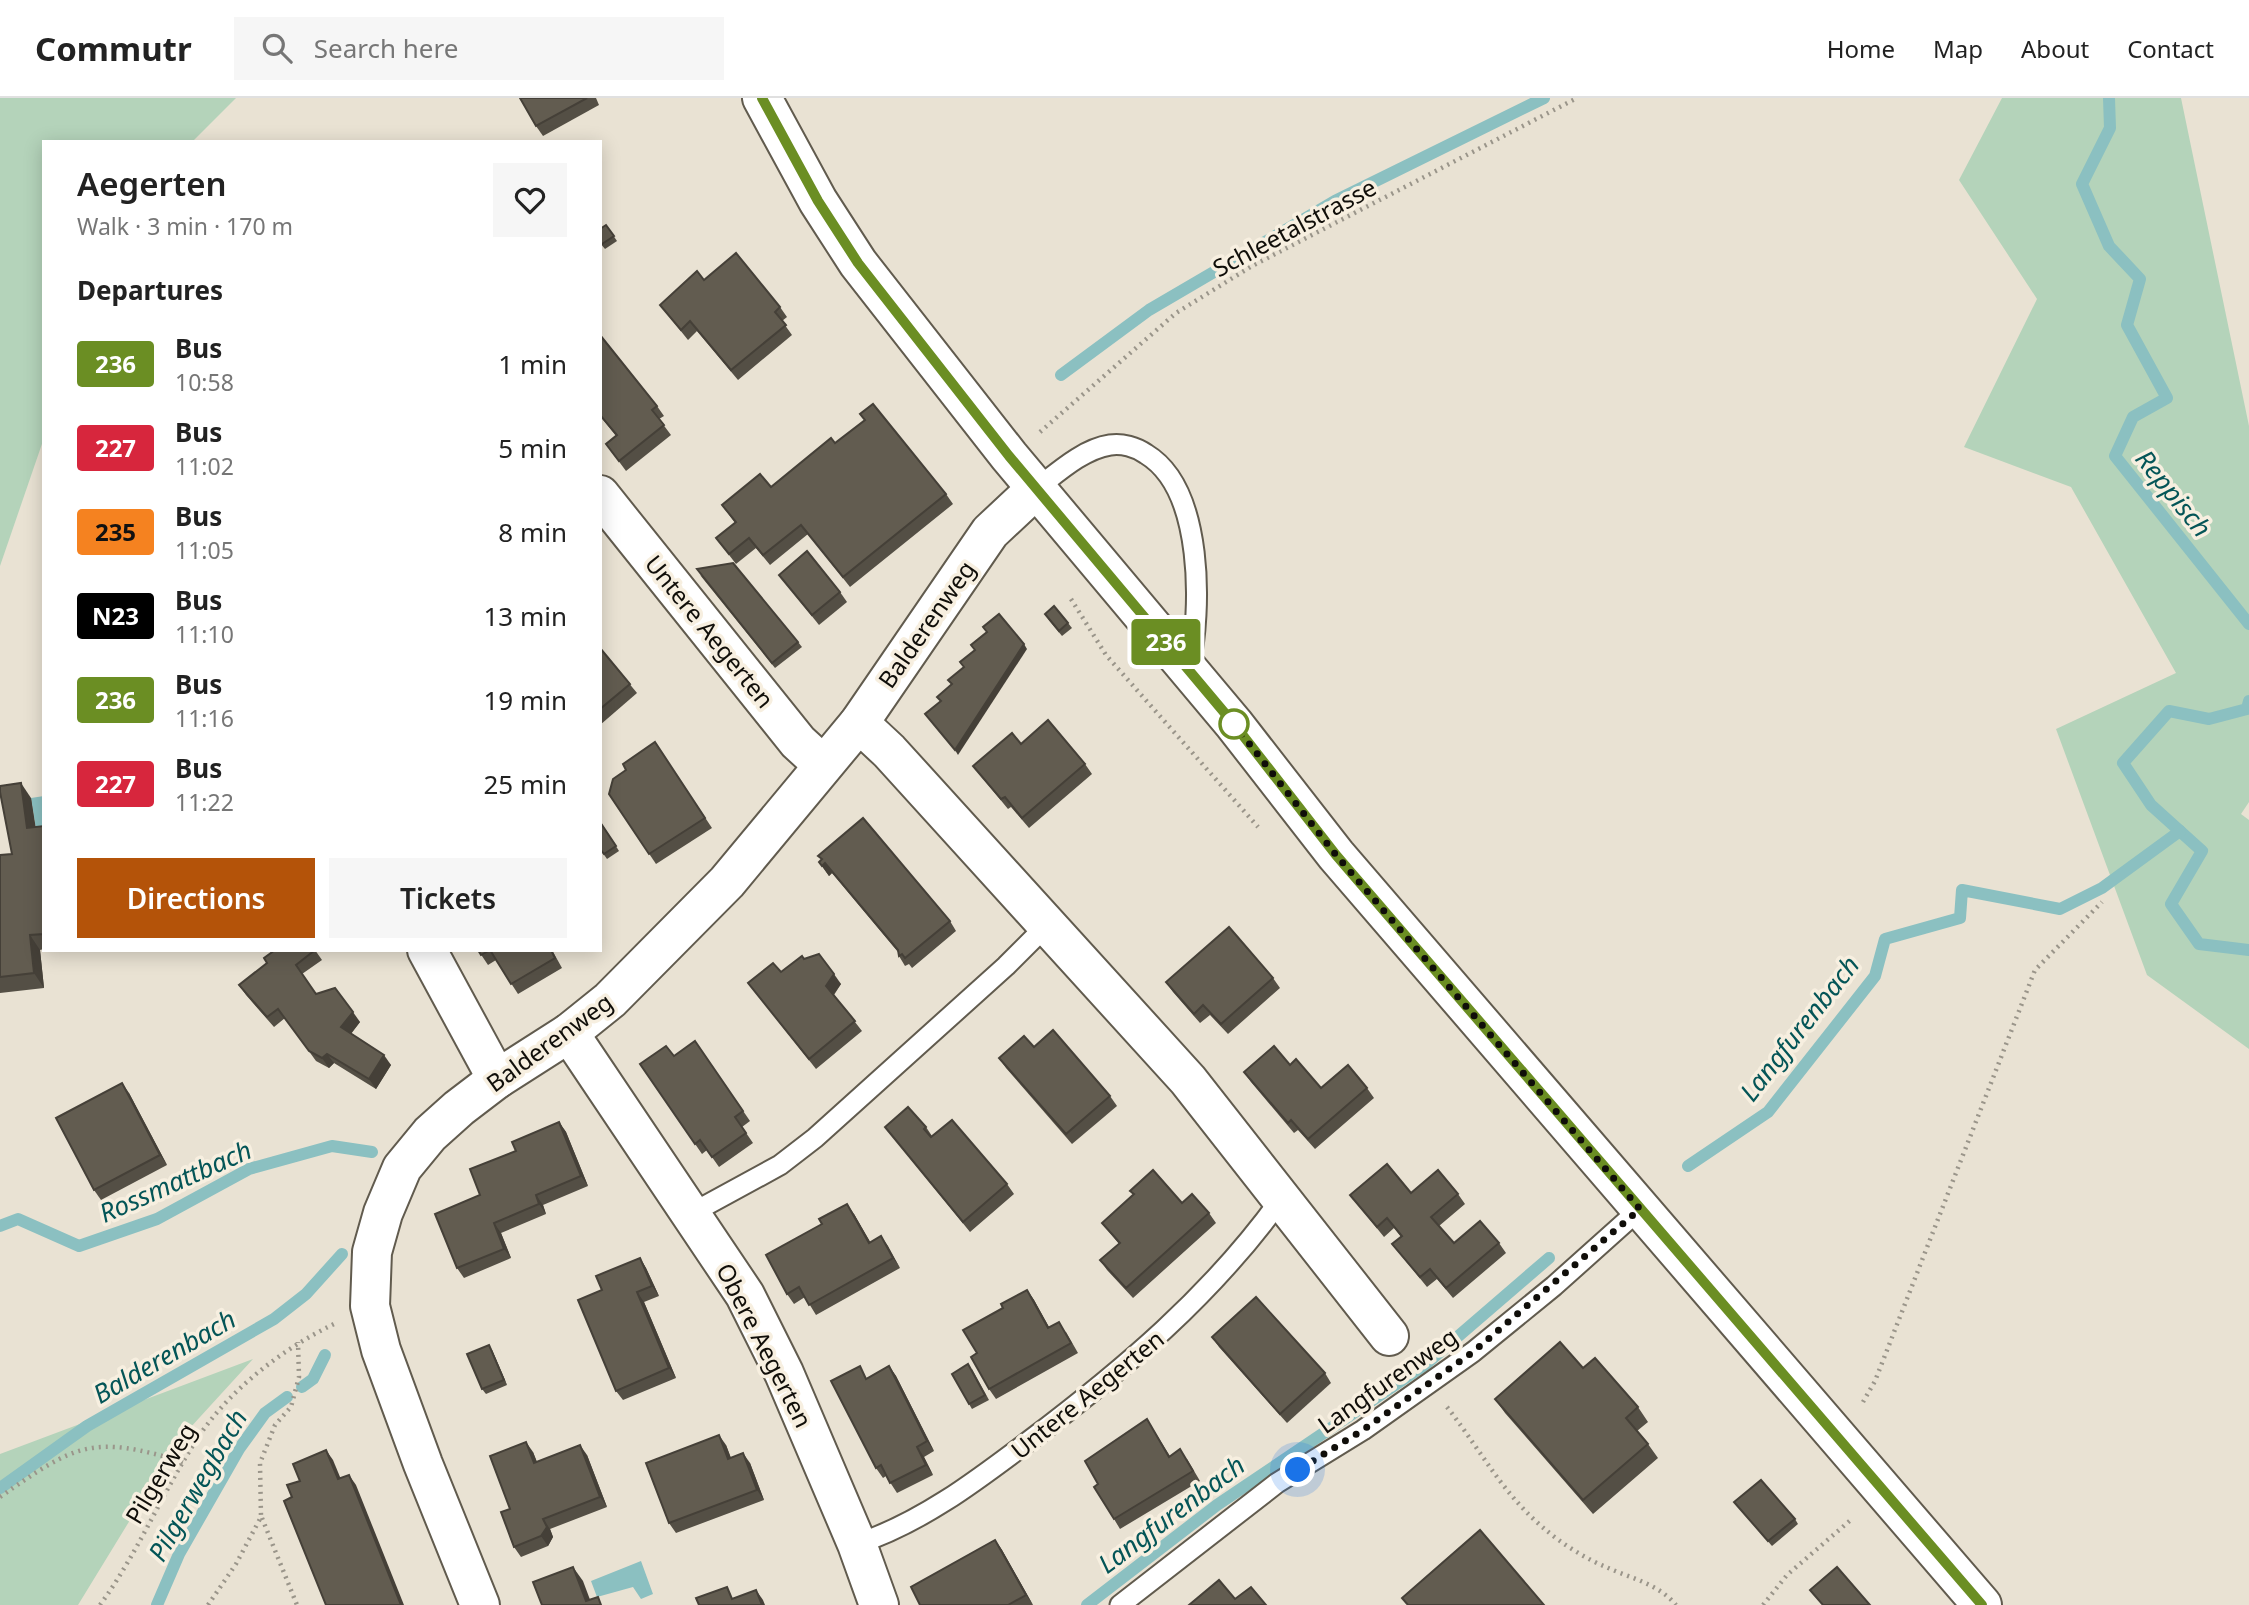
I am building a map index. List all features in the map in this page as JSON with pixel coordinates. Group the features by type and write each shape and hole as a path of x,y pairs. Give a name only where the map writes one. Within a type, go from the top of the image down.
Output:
{"street":[{"path":"762,98 818,201 858,263 1036,489 1189,669 1336,855 1982,1605"},
{"name":"Balderenweg","path":"480,1605 423,1464 382,1350 370,1306 372,1252 383,1213 402,1168 430,1134 497,1079 569,1033 610,1000 668,945 727,882 822,764 859,723 990,532 1036,489"},
{"name":"Untere Aegerten","path":"602,497 798,742 822,764"},
{"path":"859,723 889,751 1188,1080 1389,1336"},
{"path":"427,952 497,1079"},
{"name":"Obere Aegerten","path":"569,1033 745,1295 784,1373 857,1544 879,1605"}],"lane":[{"path":"1036,489 1084,455 1110,445 1136,447 1157,461 1178,487 1187,514 1197,601 1196,637 1189,669"},
{"path":"692,1213 780,1165 815,1138 1047,925"},
{"name":"Untere Aegerten","path":"857,1544 889,1533 967,1488 1090,1395 1176,1321 1254,1237 1281,1199"},
{"name":"Langfurenweg","path":"1120,1605 1277,1483 1430,1384 1554,1286 1640,1209"}],"path":[{"name":"Schleetalstrasse","path":"1052,424 1176,313 1230,279 1577,98"},
{"path":"1860,1407 1875,1381 2035,970 2102,902"},
{"name":"Pilgerweg","path":"100,1605 121,1576 199,1436 241,1388 298,1341 370,1306"},
{"path":"297,1605 261,1517 260,1463 275,1425 291,1407 299,1377 298,1341"},
{"path":"1430,1384 1459,1422 1493,1475 1520,1507 1560,1541 1603,1566 1653,1586 1676,1605"},
{"path":"0,1497 55,1459 104,1444 134,1447 183,1462"},
{"path":"1763,1605 1787,1575 1856,1515"},
{"path":"208,1605 236,1564 261,1517"}],"green space":[{"path":"0,98 236,98 194,140 42,140 42,444 0,566"},
{"path":"2002,98 2181,98 2249,426 2249,802 2241,814 2249,820 2249,1049 2147,975 2056,729 2176,673 2071,487 1964,447 2037,299 1959,180"},
{"path":"253,1359 179,1440 78,1605 0,1605 0,1454"}],"water":[{"path":"42,796 42,841 38,842 31,798"},
{"path":"641,1561 653,1594 641,1599 633,1587 597,1597 591,1581"}],"building":[{"path":"520,98 587,98 536,126"},
{"path":"606,225 614,236 602,244 602,228"},
{"path":"736,253 780,307 775,312 786,325 731,370 690,321 681,330 660,305 697,271 704,280"},
{"path":"602,337 657,406 652,410 664,425 619,461 606,444 617,435 602,417"},
{"path":"873,404 946,494 843,577 801,525 763,555 749,538 729,554 716,538 736,522 722,505 760,474 771,487 831,438 835,443 865,420 860,414"},
{"path":"807,551 840,592 812,615 779,575"},
{"path":"733,563 798,642 772,663 697,569"},
{"path":"1054,606 1068,623 1059,631 1045,614"},
{"path":"999,614 1024,644 955,750 925,714 941,701 937,697 952,684 948,680 964,667 960,662 975,650 971,645 987,632 983,627"},
{"path":"602,650 630,684 602,707"},
{"path":"1048,720 1085,764 1022,818 1005,797 1001,799 973,766 1012,733 1021,744"},
{"path":"655,742 705,818 649,854 609,794 613,779 626,770 623,764"},
{"path":"21,783 27,828 42,826 42,934 30,935 34,973 0,977 0,855 12,854 0,786"},
{"path":"863,818 950,921 905,958 902,954 899,956 898,950 825,863 822,866 819,862 822,859 818,856"},
{"path":"602,825 616,846 604,854 602,852"},
{"path":"1229,927 1273,978 1221,1024 1203,1005 1194,1014 1166,982"},
{"path":"272,952 312,952 296,965 316,994 335,988 353,1012 341,1027 384,1055 369,1079 327,1054 322,1058 309,1051 278,1009 267,1017 239,985 267,963 264,958"},
{"path":"491,952 552,952 555,958 511,984"},
{"path":"819,954 834,974 826,986 855,1021 809,1059 748,983 773,963 781,972 802,956 804,959"},
{"path":"1053,1030 1110,1096 1066,1134 999,1058 1024,1036 1034,1047"},
{"path":"695,1041 743,1111 735,1117 746,1133 712,1157 700,1140 695,1144 640,1064 666,1046 674,1056"},
{"path":"1274,1046 1290,1065 1296,1059 1321,1088 1348,1065 1367,1088 1308,1139 1291,1120 1288,1123 1244,1072"},
{"path":"122,1083 160,1155 94,1190 56,1118"},
{"path":"908,1107 926,1127 924,1129 931,1137 952,1120 1007,1184 963,1222 885,1127"},
{"path":"559,1122 581,1176 536,1195 539,1204 494,1223 504,1249 457,1268 435,1214 480,1195 470,1169 516,1151 512,1142"},
{"path":"1387,1164 1411,1193 1438,1170 1458,1194 1431,1217 1454,1243 1480,1221 1499,1243 1446,1288 1430,1269 1420,1277 1392,1244 1402,1236 1387,1218 1377,1227 1350,1195"},
{"path":"1153,1170 1182,1203 1192,1194 1209,1213 1126,1288 1100,1260 1120,1243 1102,1223 1134,1194 1130,1191"},
{"path":"847,1204 869,1243 881,1236 893,1258 809,1305 799,1287 787,1294 766,1255 822,1224 819,1219"},
{"path":"640,1258 652,1286 637,1292 669,1368 616,1391 578,1300 602,1290 596,1276"},
{"path":"1027,1290 1048,1328 1059,1322 1071,1343 989,1389 971,1357 977,1353 963,1330 1003,1308 1001,1304"},
{"path":"1256,1297 1325,1373 1280,1414 1212,1337"},
{"path":"1560,1342 1583,1368 1595,1358 1638,1407 1626,1418 1648,1444 1583,1500 1495,1399"},
{"path":"489,1345 504,1380 482,1389 467,1354"},
{"path":"968,1364 985,1395 969,1404 952,1374"},
{"path":"860,1366 866,1379 889,1366 927,1441 917,1447 926,1465 890,1483 881,1465 876,1468 831,1381"},
{"path":"1147,1419 1169,1457 1180,1449 1193,1471 1114,1519 1094,1487 1098,1484 1085,1461"},
{"path":"719,1435 728,1459 743,1453 757,1490 669,1523 646,1463"},
{"path":"526,1442 534,1463 580,1445 600,1497 543,1519 547,1527 541,1536 514,1547 501,1512 510,1509 490,1456"},
{"path":"326,1450 338,1479 349,1475 401,1605 326,1605 284,1501 292,1497 287,1485 300,1481 293,1464"},
{"path":"1761,1480 1795,1519 1768,1541 1734,1502"},
{"path":"1480,1530 1544,1605 1408,1605 1402,1598"},
{"path":"995,1540 1026,1595 1008,1605 920,1605 911,1587"},
{"path":"573,1567 586,1601 598,1597 601,1605 542,1605 533,1582"},
{"path":"1837,1567 1870,1605 1823,1605 1810,1590"},
{"path":"1219,1580 1235,1599 1251,1587 1266,1605 1189,1605"},
{"path":"727,1587 732,1599 756,1590 762,1605 699,1605 696,1598"}],"waterway":[{"path":"1061,375 1149,310 1335,201 1544,98"},
{"name":"Reppisch","path":"2109,98 2110,128 2082,184 2109,246 2140,279 2127,325 2167,398 2133,417 2115,456 2249,624"},
{"name":"Reppisch","path":"2249,701 2247,709 2209,719 2169,711 2123,763 2151,805 2202,851 2171,904 2199,944 2249,950"},
{"name":"Langfurenbach","path":"1688,1166 1768,1112 1875,976 1885,939 1960,918 1962,890 2060,909 2102,888 2180,831"},
{"name":"Rossmattbach","path":"0,1226 18,1219 79,1246 157,1219 249,1169 332,1146 372,1152"},
{"name":"Balderenbach","path":"0,1488 87,1426 274,1319 306,1294 342,1254"},
{"name":"Langfurenbach","path":"1087,1605 1217,1505 1426,1364 1549,1258"},
{"name":"Pilgerwegbach","path":"302,1387 313,1379 325,1355"},
{"name":"Pilgerwegbach","path":"157,1605 179,1554 239,1449 265,1413 287,1397"}],"bus line":[{"name":"236","path":"762,98 818,201 858,263 895,314 1009,456 1189,669 1336,855 1982,1605"}],"route":[{"path":"1234,724 1336,855 1640,1209 1554,1286 1473,1352 1363,1430 1298,1470"}]}
